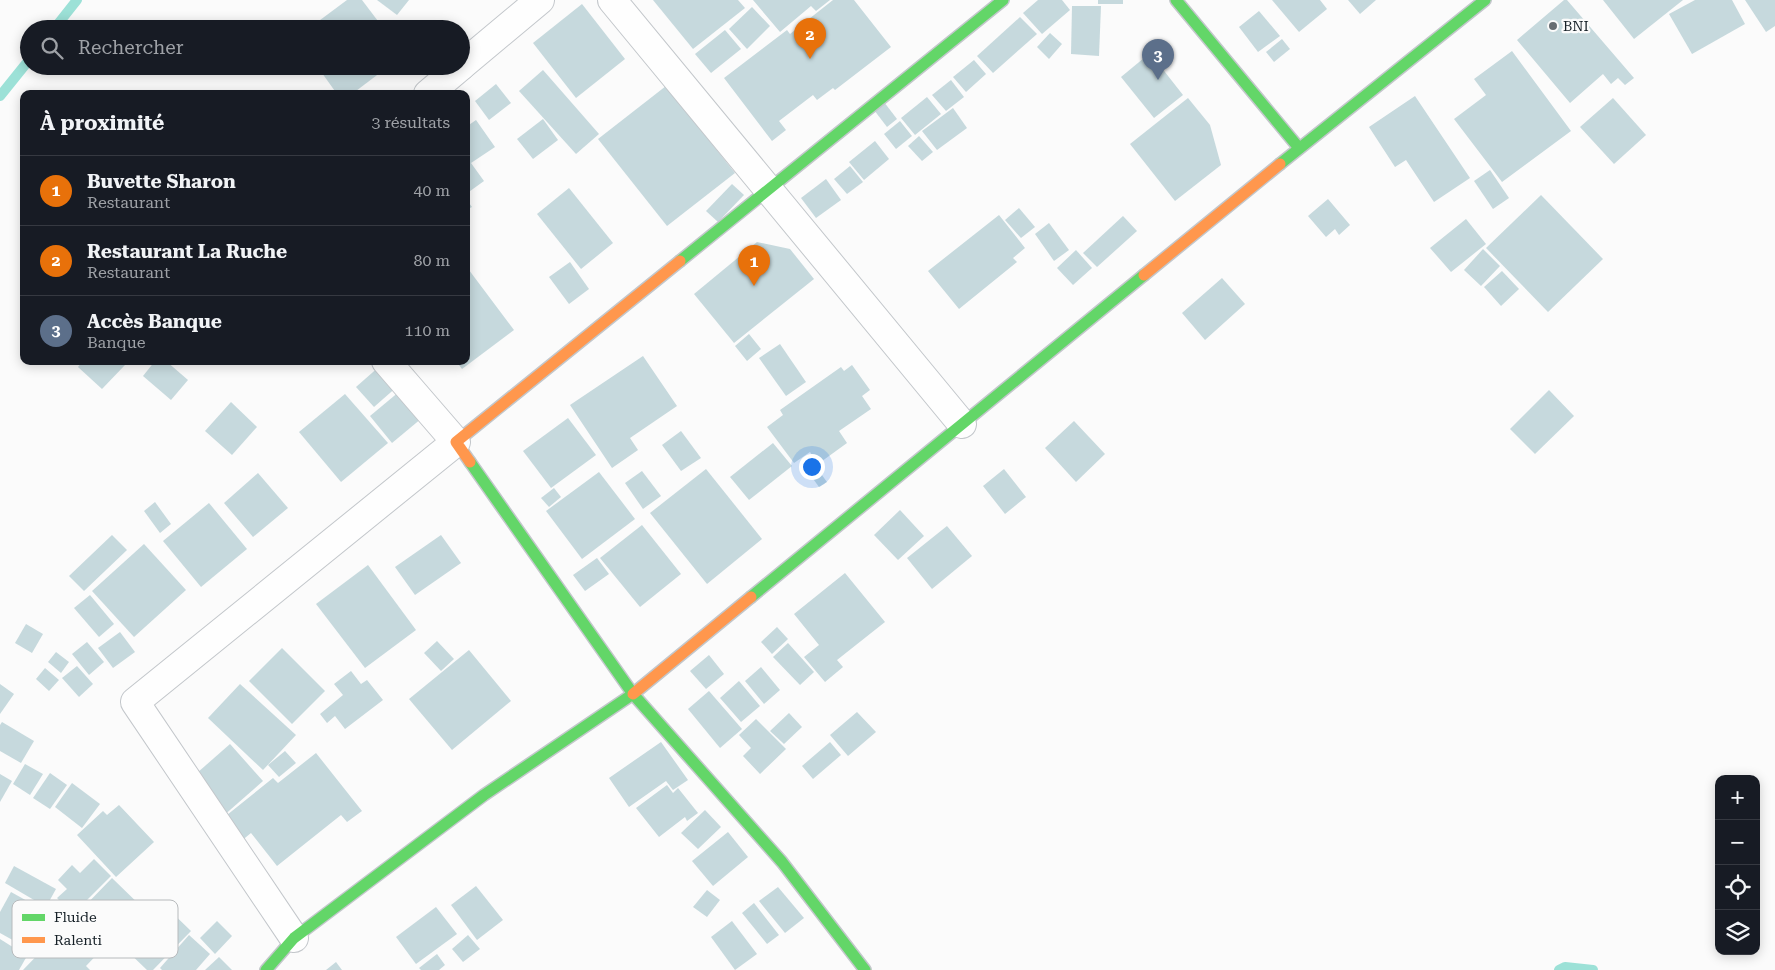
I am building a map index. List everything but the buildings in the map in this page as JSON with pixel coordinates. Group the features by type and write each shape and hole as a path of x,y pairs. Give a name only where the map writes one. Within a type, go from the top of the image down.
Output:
{"street":[{"path":"470,58 540,0"},
{"path":"612,0 962,424"},
{"path":"294,938 135,702 1003,0"},
{"path":"1176,0 1299,148"},
{"path":"266,970 294,938 484,795 633,694 1299,148 1485,0"},
{"path":"433,90 450,75"},
{"path":"389,365 456,442 633,694 782,862 865,970"}],"waterway":[{"path":"61,20 77,0"},
{"path":"0,96 20,71"},
{"path":"1559,970 1565,967 1593,970"}],"traffic: fast":[{"path":"680,261 1003,0"},
{"path":"1176,0 1299,148"},
{"path":"1280,164 1485,0"},
{"path":"751,597 1144,275"},
{"path":"470,462 633,694 782,862 865,970"},
{"path":"266,970 294,938 484,795 633,694"}],"traffic: slow":[{"path":"1144,275 1280,164"},
{"path":"470,462 456,442 680,261"},
{"path":"633,694 751,597"}],"place":[{"name":"BNI","path":"1553,26"},
{"name":"Restaurant La Ruche","path":"810,59"},
{"name":"Accès Banque","path":"1158,80"},
{"name":"Buvette Sharon","path":"754,286"}]}
